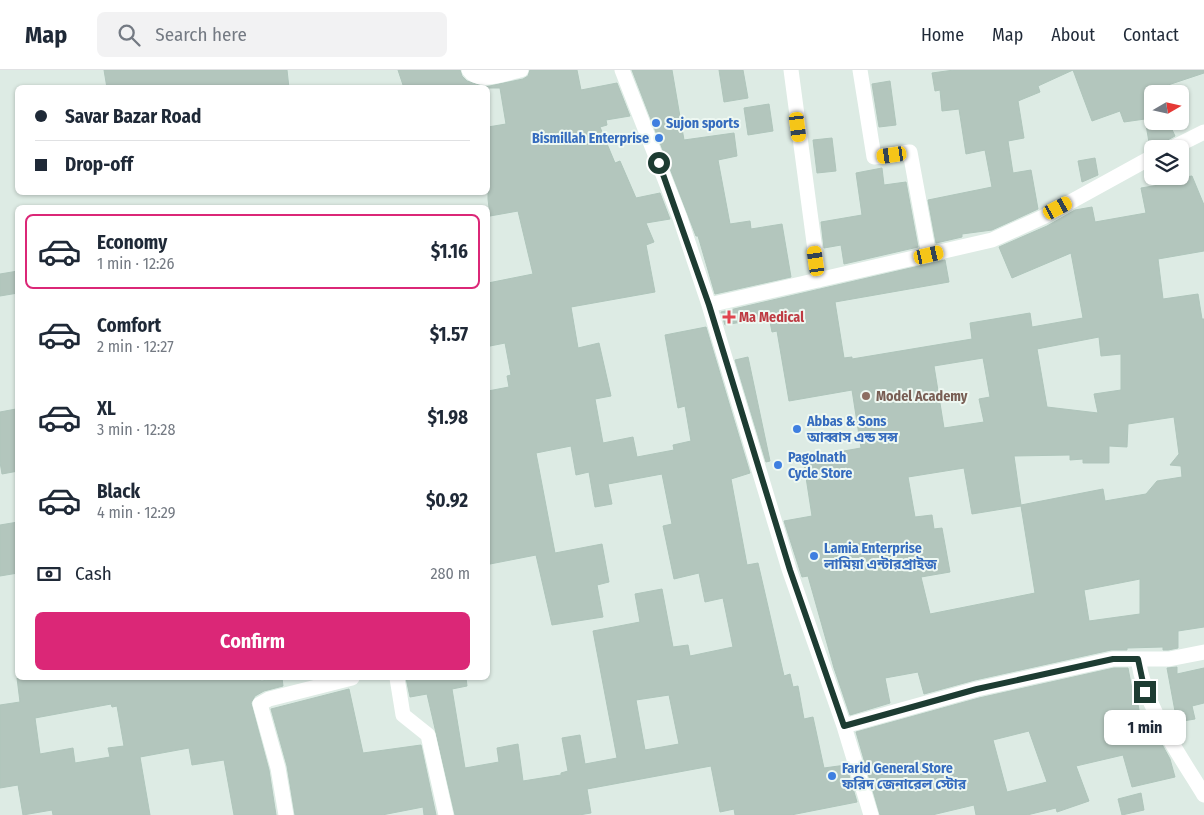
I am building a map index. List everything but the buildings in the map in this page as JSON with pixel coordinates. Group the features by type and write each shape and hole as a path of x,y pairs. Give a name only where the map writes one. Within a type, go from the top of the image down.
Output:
{"street":[{"path":"468,70 470,73 481,78 521,70"},
{"path":"622,70 680,218 709,305 790,570 844,726 871,815"},
{"path":"791,70 819,280"},
{"path":"860,70 874,157 910,152 929,255"},
{"path":"1188,140 1204,132"},
{"path":"709,305 992,240 1042,217 1144,161"},
{"path":"844,726 977,689 1113,659 1169,659 1204,652"},
{"path":"1138,659 1141,681 1149,702 1204,795"},
{"path":"286,815 278,768 260,704 269,699 344,680"},
{"path":"397,680 403,715 428,735 446,815"}],"place":[{"name":"Sujon sports","path":"656,123"},
{"name":"Bismillah Enterprise","path":"659,138"},
{"name":"Ma Medical","path":"729,317"},
{"name":"Model Academy","path":"866,396"},
{"name":"Abbas & Sons আব্বাস এন্ড সন্স","path":"797,429"},
{"name":"Pagolnath Cycle Store","path":"778,465"},
{"name":"Lamia Enterprise লামিয়া এন্টারপ্রাইজ","path":"814,556"},
{"name":"Farid General Store ফরিদ জেনারেল স্টোর","path":"832,776"}],"route":[{"path":"659,163 680,218 709,305 790,570 844,726 977,689 1113,659 1138,659 1141,681 1145,692"}]}
